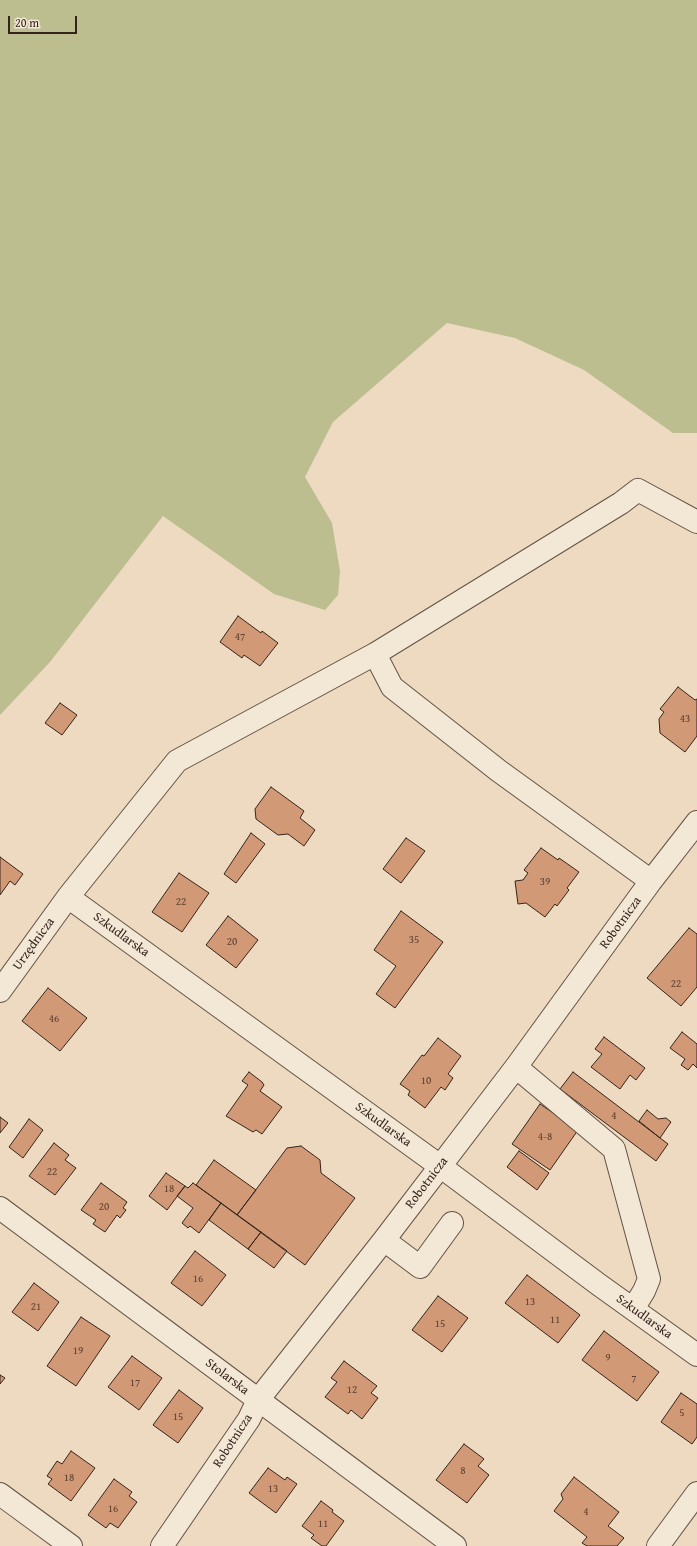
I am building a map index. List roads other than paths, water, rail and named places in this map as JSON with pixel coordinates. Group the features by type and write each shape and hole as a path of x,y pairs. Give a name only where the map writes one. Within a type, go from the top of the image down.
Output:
{"street":[{"name":"Urzędnicza","path":"0,991 68,897 177,760 375,654 638,490 697,522"},
{"path":"375,654 392,687 499,770 651,881"},
{"name":"Robotnicza","path":"162,1546 249,1419 258,1400 384,1240 516,1067 651,881 697,822"},
{"name":"Szkudlarska","path":"68,897 440,1166 697,1355"},
{"path":"516,1067 614,1149 649,1279 644,1291 633,1309"},
{"name":"Stolarska","path":"0,1208 455,1546"},
{"path":"384,1240 420,1267 452,1223"},
{"path":"666,1543 697,1493"},
{"path":"0,1494 71,1546"}]}
